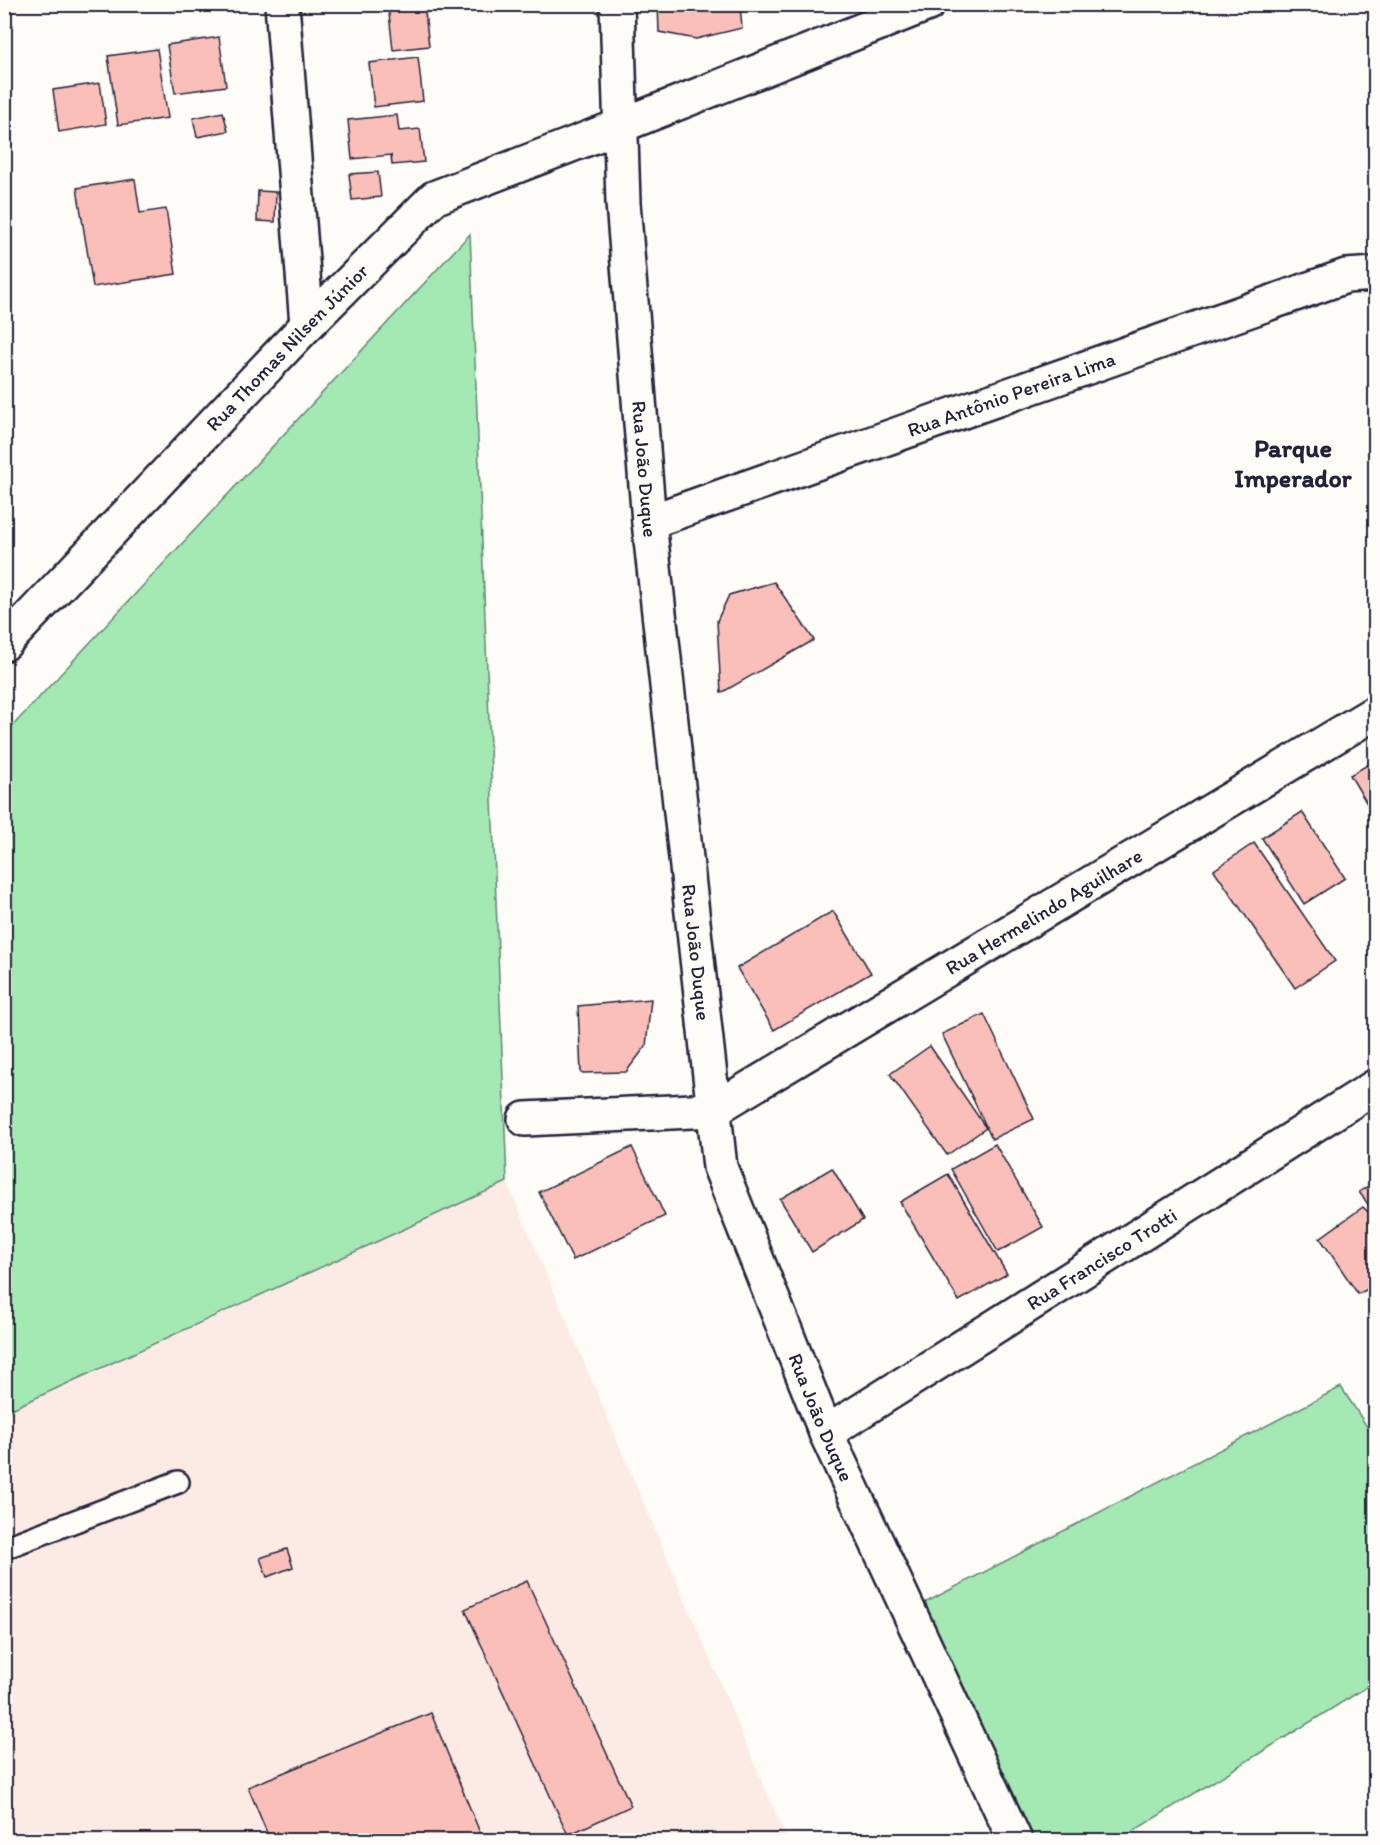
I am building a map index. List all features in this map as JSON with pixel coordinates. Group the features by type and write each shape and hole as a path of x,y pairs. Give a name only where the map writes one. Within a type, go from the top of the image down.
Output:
{"street":[{"path":"282,4 306,325"},
{"name":"Rua João Duque","path":"617,4 623,203 649,522 720,1167 826,1432 1015,1840"},
{"name":"Rua Thomas Nilsen Júnior","path":"4,644 306,325 434,198 928,4"},
{"name":"Rua Antônio Pereira Lima","path":"649,522 1346,276 1376,274"},
{"name":"Rua Hermelindo Aguilhare","path":"712,1110 1376,712"},
{"name":"Rua Francisco Trotti","path":"826,1432 1376,1086"},
{"path":"525,1119 712,1110"}],"lane":[{"path":"4,1548 178,1482"}],"shaded area":[{"path":"507,1182 787,1840 5,1840 4,1412"}],"green space":[{"path":"470,234 507,1182 5,1412 5,734"},
{"path":"1341,1387 1375,1439 1375,1682 1119,1840 1035,1840 909,1611"}],"building":[{"path":"388,4 424,4 429,46 393,50"},
{"path":"658,4 740,4 742,28 696,39 659,32"},
{"path":"219,37 226,86 175,93 167,45"},
{"path":"157,49 168,118 118,125 108,56"},
{"path":"418,57 423,101 374,107 369,63"},
{"path":"100,83 106,124 59,132 53,90"},
{"path":"223,112 228,131 197,137 193,118"},
{"path":"397,115 399,131 420,129 424,162 392,165 391,155 352,159 348,120"},
{"path":"378,172 381,197 352,200 349,174"},
{"path":"135,179 140,213 166,209 176,274 93,287 77,188"},
{"path":"258,191 276,192 275,222 257,221"},
{"path":"774,582 814,640 721,693 717,621 729,595"},
{"path":"1376,760 1376,819 1350,775"},
{"path":"1302,812 1345,878 1304,904 1262,838"},
{"path":"1254,843 1335,961 1295,988 1214,870"},
{"path":"833,911 871,973 774,1030 737,968"},
{"path":"651,999 646,1046 626,1072 581,1073 578,1006"},
{"path":"984,1014 1034,1119 992,1139 942,1034"},
{"path":"930,1046 986,1128 947,1155 890,1074"},
{"path":"995,1144 1043,1227 998,1252 951,1169"},
{"path":"632,1147 665,1216 573,1260 539,1192"},
{"path":"832,1168 863,1220 812,1252 780,1199"},
{"path":"948,1174 1007,1274 959,1301 900,1202"},
{"path":"1376,1181 1376,1215 1359,1192"},
{"path":"1363,1207 1376,1220 1376,1285 1358,1294 1320,1238"},
{"path":"287,1549 293,1567 267,1577 260,1558"},
{"path":"527,1581 631,1806 568,1835 465,1609"},
{"path":"431,1713 483,1840 270,1840 248,1787"}],"district":[{"name":"Parque Imperador","path":"1293,463"}]}
